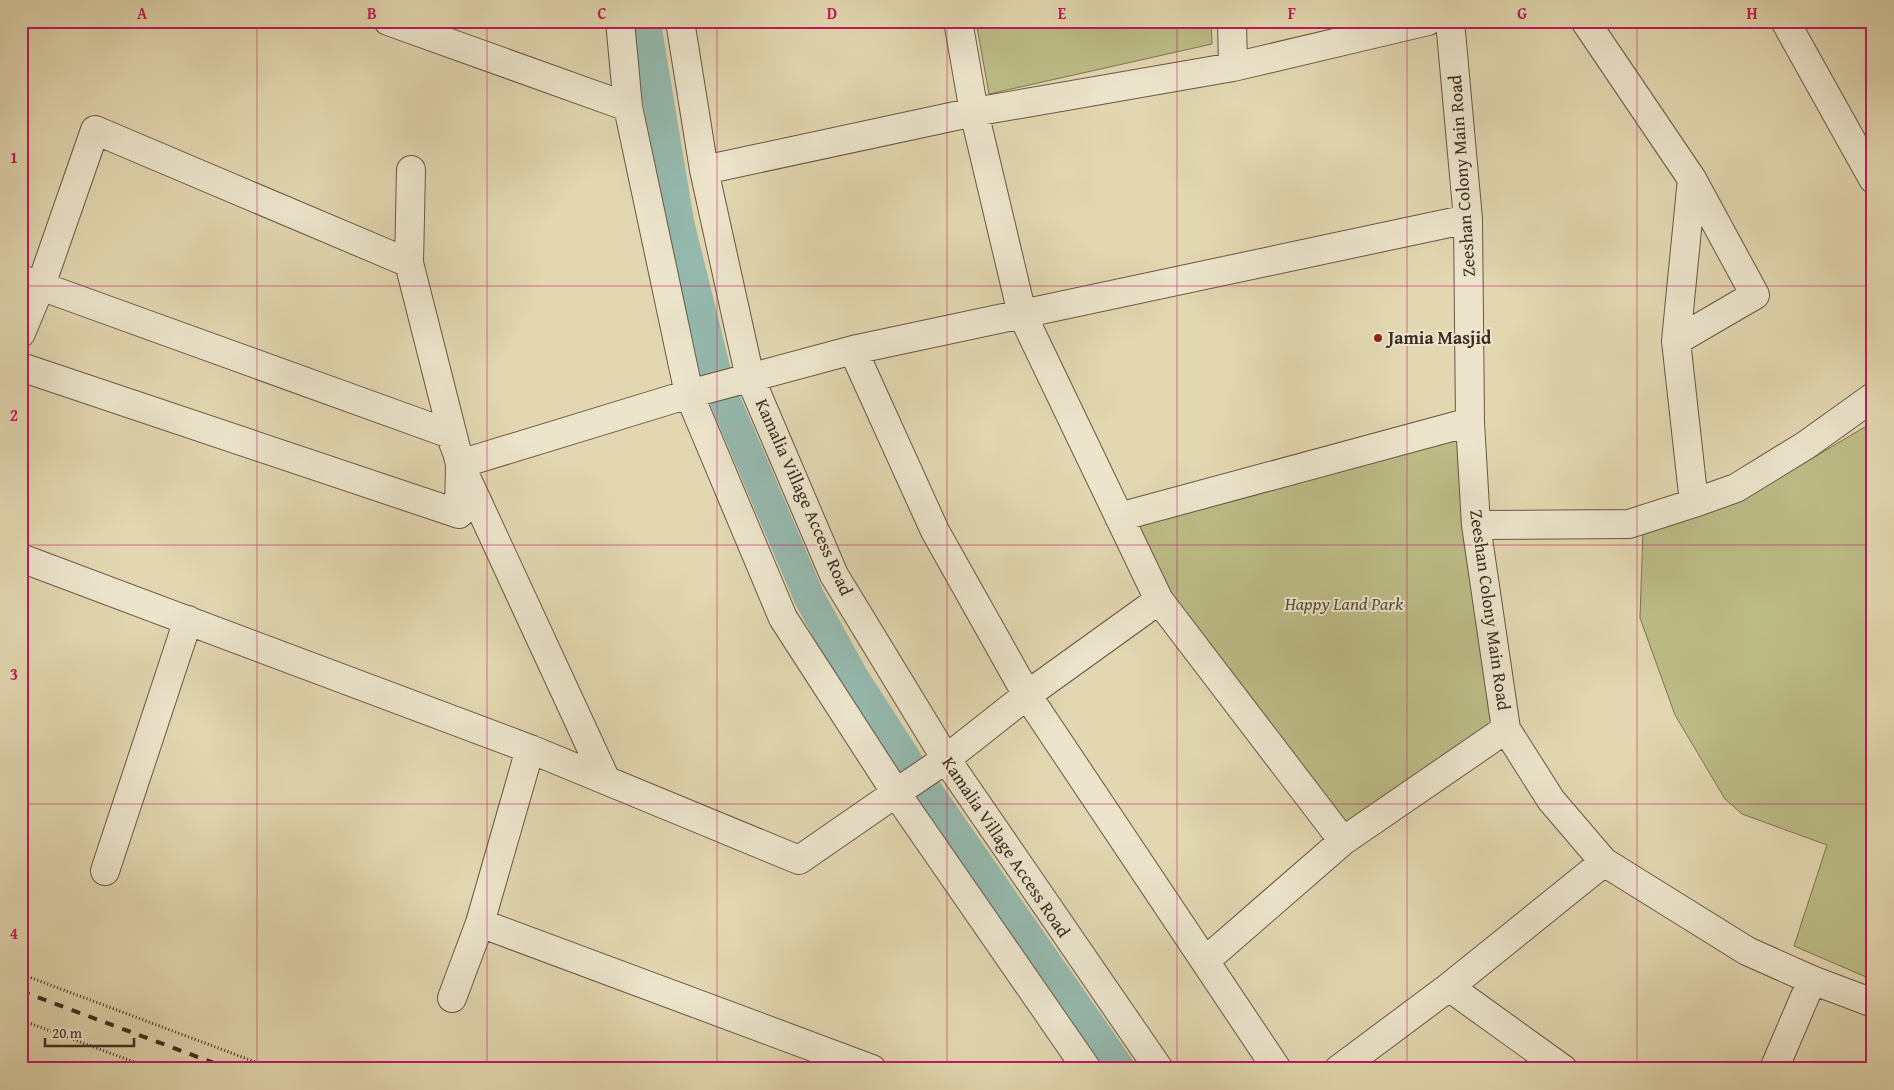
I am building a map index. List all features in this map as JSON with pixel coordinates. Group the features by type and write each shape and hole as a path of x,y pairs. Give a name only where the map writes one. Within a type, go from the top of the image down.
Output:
{"street":[{"path":"388,21 628,107"},
{"path":"620,21 628,107 688,394 782,618 896,793 1087,1069"},
{"name":"Kamalia Village Access Road","path":"680,21 704,170 750,378 834,575 946,760 1159,1069"},
{"path":"958,21 974,112 1022,314 1159,600 1343,841"},
{"path":"1232,21 1233,67"},
{"path":"704,170 974,112 1233,67 1428,21"},
{"name":"Zeeshan Colony Main Road","path":"1450,21 1468,219 1470,422 1476,526 1506,729 1551,800 1604,862 1747,951 1812,980 1873,1003"},
{"path":"1585,21 1692,179 1755,295 1676,341"},
{"path":"1785,21 1864,142 1873,179"},
{"path":"21,333 31,282 95,130 409,263"},
{"path":"21,367 459,514 460,464 409,263 411,170"},
{"path":"1692,179 1676,341 1694,503"},
{"path":"460,464 688,394 853,350 1468,219"},
{"path":"31,282 450,434 460,464 606,780"},
{"path":"853,350 935,531 1027,694 1278,1069"},
{"path":"1476,526 1629,524 1694,503 1736,488 1806,445 1873,397"},
{"path":"1119,517 1470,422"},
{"path":"21,558 530,749 799,860 946,760 1027,694 1159,600"},
{"path":"105,871 188,620"},
{"path":"1205,961 1343,841 1506,729"},
{"path":"452,998 480,923 530,749"},
{"path":"1339,1069 1449,986 1604,862"},
{"path":"480,923 872,1069"},
{"path":"1774,1069 1812,980"},
{"path":"1449,986 1563,1069"}],"path":[{"path":"21,974 274,1069"},
{"path":"21,1020 153,1069"}],"green space":[{"path":"976,21 1211,21 1212,44 989,94"},
{"name":"Happy Land Park","path":"1470,422 1506,729 1349,837 1159,600 1119,517"},
{"path":"1873,422 1873,980 1794,946 1827,845 1742,814 1725,799 1675,715 1640,618 1643,529 1702,515 1741,501"}],"waterway":[{"path":"645,21 679,224 719,386 809,597 853,677 916,775 1120,1069"}],"railway":[{"path":"21,991 230,1069"}],"place":[{"name":"Jamia Masjid","path":"1378,338"}]}
